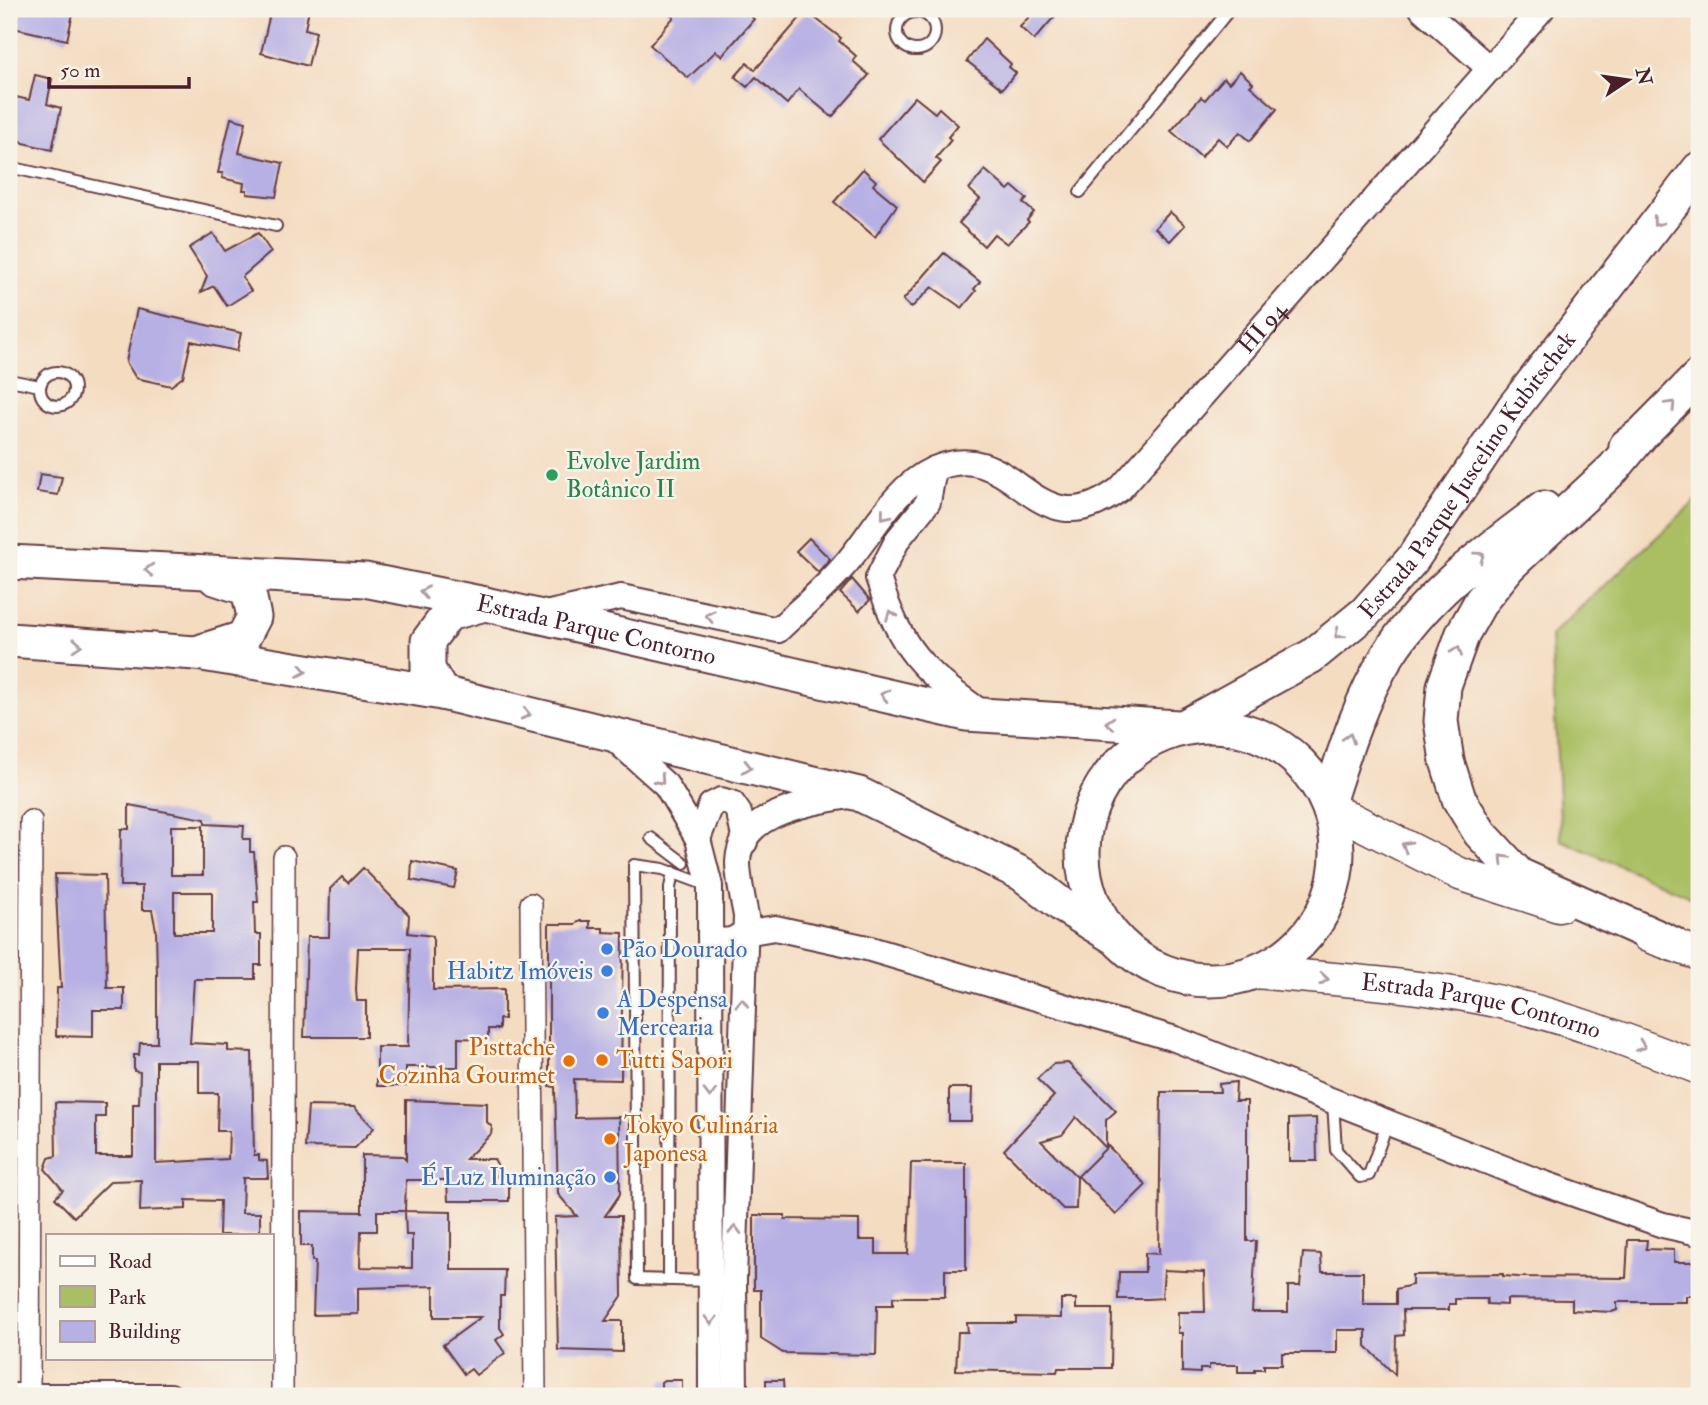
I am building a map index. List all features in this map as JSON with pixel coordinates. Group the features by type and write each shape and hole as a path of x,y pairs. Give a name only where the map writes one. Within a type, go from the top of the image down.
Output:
{"highway":[{"name":"Estrada Parque Juscelino Kubitschek","path":"1112,936 1083,877 1087,813 1122,758 1312,656 1365,613 1412,560 1514,407 1699,169"},
{"name":"Estrada Parque Juscelino Kubitschek","path":"1329,806 1353,725 1388,655 1426,606 1471,563 1643,433 1699,376"},
{"path":"1643,433 1615,468 1509,566 1481,601 1463,633 1444,686 1441,721 1447,761 1459,799 1480,834 1519,874 1686,949"},
{"name":"Estrada Parque Contorno","path":"9,562 365,580 485,604 986,716 1244,728 1295,756 1329,806"},
{"path":"196,572 248,589 254,618 243,638 196,653"},
{"path":"442,693 428,669 428,641 448,614 485,604"},
{"path":"9,640 196,653 442,693 859,794 1022,874 1063,906 1112,936 1143,962 1181,978 1219,981 1256,972 1298,946 1326,905 1338,857 1329,806"}],"main road":[{"path":"1329,806 1460,874 1686,949"},
{"name":"Estrada Parque Contorno","path":"1256,972 1376,984 1494,1001 1589,1026 1699,1068"}],"street":[{"path":"1422,9 1490,69"},
{"name":"HI 94","path":"934,469 970,460 989,465 1029,495 1058,509 1079,511 1102,503 1120,489 1542,9"},
{"path":"535,616 621,597 778,630 843,568 910,483 934,469"},
{"path":"934,469 928,502 898,539 878,578 892,621 908,649 945,686 986,716"},
{"path":"610,734 666,785 710,886 723,1281 734,1396"},
{"path":"711,1396 723,1281 746,916 738,860 754,828 776,813 859,794"},
{"path":"695,854 711,805 721,800 732,803 738,813 745,842"},
{"path":"29,1396 30,821"},
{"path":"282,1396 284,857"},
{"path":"531,904 535,1396"},
{"path":"710,936 732,940 744,933 775,928 867,948 1175,1039 1387,1124 1663,1225 1699,1233"},
{"path":"1623,1211 1699,1223"},
{"path":"9,1395 170,1396"}],"lane":[{"path":"1080,192 1230,9"},
{"path":"9,167 276,226"},
{"path":"9,380 40,386"},
{"path":"651,838 695,854"},
{"path":"668,871 695,854"},
{"path":"710,886 668,871 635,865 637,1279 723,1281"},
{"path":"668,871 669,1280"},
{"path":"1333,1102 1336,1150 1360,1177 1369,1175 1387,1124"}],"green space":[{"path":"1699,498 1699,900 1561,840 1551,635"}],"building":[{"path":"9,9 74,9 67,40 9,27"},
{"path":"271,9 309,9 305,29 316,32 308,66 261,53"},
{"path":"664,9 743,9 754,19 722,56 716,51 688,78 650,45 674,17"},
{"path":"1036,9 1061,9 1034,40 1020,27"},
{"path":"806,11 841,38 839,41 856,56 853,61 869,75 832,117 799,89 787,104 756,77 747,87 735,77 747,63 755,70"},
{"path":"984,39 1011,64 1009,67 1016,73 1002,89 967,61"},
{"path":"1240,71 1253,83 1250,86 1277,109 1250,141 1240,132 1227,146 1218,138 1201,157 1171,131 1201,97 1205,100 1224,78 1229,83"},
{"path":"35,75 52,79 47,104 61,108 52,150 24,143 9,135 9,105 13,106 16,97 29,100"},
{"path":"915,97 935,113 939,108 958,125 948,137 951,140 936,158 941,162 923,182 878,139"},
{"path":"231,118 246,122 239,153 283,163 276,197 247,194 247,190 243,190 244,183 222,178 223,173 218,173"},
{"path":"863,169 876,181 873,185 897,205 875,237 834,202"},
{"path":"985,170 1008,190 1012,186 1027,199 1023,203 1034,212 1027,220 1029,222 1007,244 994,234 984,246 959,223 980,199 969,189"},
{"path":"1170,212 1185,225 1170,241 1155,228"},
{"path":"213,233 225,251 258,233 271,252 242,277 251,291 227,306 214,286 201,292 207,276 189,248"},
{"path":"944,253 980,282 974,289 976,291 962,308 932,287 911,308 903,300"},
{"path":"137,309 241,333 237,351 191,341 183,377 171,386 136,378 126,362"},
{"path":"40,474 62,477 58,495 37,492"},
{"path":"809,538 830,559 818,572 796,551"},
{"path":"852,579 870,600 859,611 840,593"},
{"path":"129,805 205,819 205,824 244,826 243,839 250,839 250,852 254,852 258,902 254,902 255,934 261,934 261,965 255,965 255,979 194,979 190,1043 228,1045 228,1051 252,1052 254,1155 259,1155 259,1160 267,1161 268,1178 243,1178 242,1213 260,1213 260,1234 219,1234 220,1201 186,1200 186,1209 140,1211 141,1180 111,1181 74,1217 55,1198 63,1190 45,1169 49,1158 56,1156 55,1103 58,1102 105,1103 105,1117 96,1117 96,1156 133,1156 133,1104 139,1104 140,1072 134,1071 134,1055 139,1055 140,1043 157,1043 156,930 152,910 142,910 142,886 120,886 121,829 129,829","holes":["171,826 203,826 203,875 171,875","174,892 212,892 212,933 174,933","156,1061 199,1061 199,1093 218,1093 217,1131 229,1131 228,1159 156,1163"]},
{"path":"412,861 458,871 454,888 411,880"},
{"path":"363,868 409,915 408,933 433,936 433,990 504,989 504,1019 499,1019 499,1029 488,1029 488,1039 458,1038 458,1067 406,1067 406,1086 377,1086 377,1047 408,1047 410,948 358,948 356,990 357,1001 366,1001 366,1037 304,1037 307,937 329,937 330,889 342,877 348,883"},
{"path":"55,874 105,875 107,988 124,988 124,1010 93,1010 93,1037 56,1036 57,988 61,988"},
{"path":"578,921 590,921 590,928 603,928 603,932 623,933 621,1080 574,1079 575,1118 619,1117 620,1194 605,1216 621,1216 622,1296 605,1321 622,1321 622,1352 558,1350 555,1217 577,1216 558,1194 555,1087 549,1086 549,924 576,924"},
{"path":"1068,1063 1116,1111 1106,1120 1106,1147 1108,1146 1146,1185 1116,1215 1078,1176 1106,1148 1076,1117 1062,1135 1041,1141 1077,1177 1076,1209 1063,1209 1004,1150 1054,1096 1037,1079 1053,1064"},
{"path":"1236,1082 1235,1101 1247,1101 1247,1241 1256,1241 1252,1312 1288,1312 1288,1286 1300,1286 1303,1253 1321,1254 1322,1272 1363,1272 1363,1304 1396,1304 1396,1289 1412,1285 1412,1275 1503,1274 1518,1277 1626,1278 1628,1240 1647,1240 1646,1249 1674,1250 1674,1262 1699,1262 1699,1296 1686,1296 1686,1302 1617,1302 1617,1310 1612,1312 1572,1310 1572,1300 1507,1299 1507,1305 1487,1304 1487,1299 1455,1299 1455,1304 1449,1304 1449,1310 1403,1310 1404,1335 1396,1336 1395,1375 1366,1346 1366,1330 1337,1330 1337,1353 1282,1353 1282,1365 1264,1365 1264,1369 1255,1369 1255,1372 1238,1372 1238,1365 1209,1365 1209,1369 1200,1369 1200,1373 1182,1372 1182,1333 1178,1333 1178,1312 1205,1312 1204,1272 1164,1270 1162,1298 1118,1299 1119,1272 1145,1272 1145,1253 1159,1254 1161,1092 1220,1092 1219,1084"},
{"path":"949,1088 972,1088 971,1121 949,1121"},
{"path":"406,1100 487,1103 487,1122 492,1127 491,1134 466,1159 494,1159 497,1164 497,1177 509,1177 509,1201 448,1201 447,1180 406,1180 405,1211 451,1212 451,1270 505,1270 504,1296 500,1296 500,1328 504,1334 496,1340 505,1353 476,1375 471,1369 464,1374 443,1345 481,1317 434,1317 434,1286 358,1288 358,1314 313,1315 315,1261 312,1261 312,1246 301,1246 301,1211 362,1212 362,1155 402,1156 406,1160","holes":["377,1211 405,1211 406,1235 412,1235 412,1268 360,1267 361,1231 377,1231"]},
{"path":"308,1106 354,1107 374,1128 355,1148 305,1147"},
{"path":"1316,1118 1317,1161 1289,1161 1289,1119"},
{"path":"911,1163 966,1163 966,1270 945,1270 945,1297 893,1297 893,1305 877,1305 876,1355 783,1353 761,1339 761,1290 754,1290 754,1215 785,1215 785,1219 859,1220 859,1240 876,1240 876,1254 908,1254"},
{"path":"1061,1299 1076,1299 1076,1309 1112,1309 1111,1368 1058,1368 1057,1372 956,1370 958,1332 968,1332 967,1323 1016,1323 1016,1317 1061,1318"},
{"path":"682,1380 682,1396 661,1396 661,1382"},
{"path":"766,1380 783,1380 784,1396 766,1396"}],"place":[{"name":"Evolve Jardim Botânico II","path":"552,475"},
{"name":"Pão Dourado","path":"607,949"},
{"name":"Habitz Imóveis","path":"607,971"},
{"name":"A Despensa Mercearia","path":"603,1013"},
{"name":"Tutti Sapori","path":"602,1060"},
{"name":"Pisttache Cozinha Gourmet","path":"569,1061"},
{"name":"Tokyo Culinária Japonesa","path":"610,1139"},
{"name":"É Luz Iluminação","path":"610,1177"}]}
